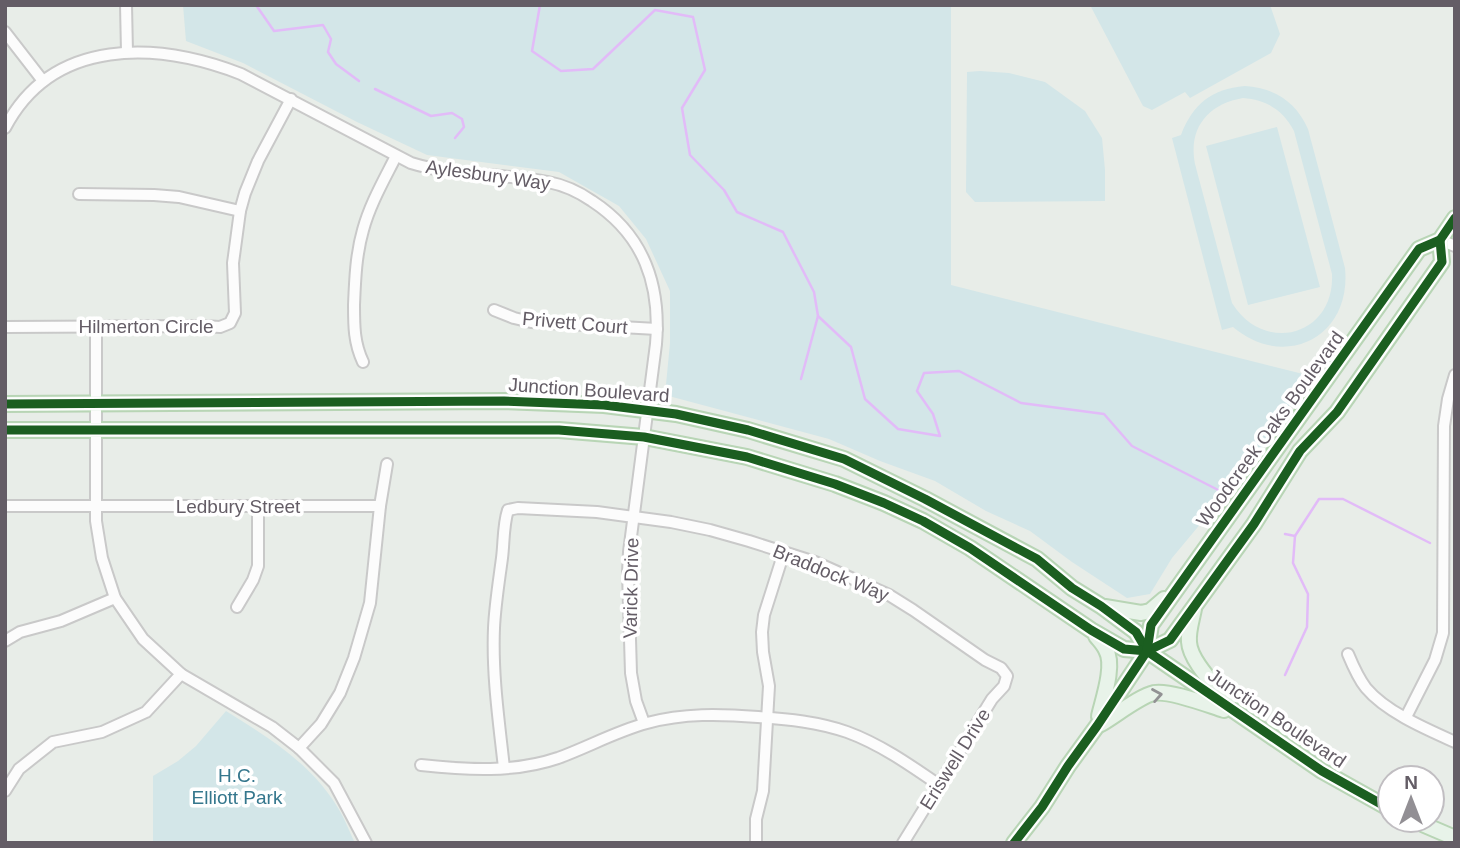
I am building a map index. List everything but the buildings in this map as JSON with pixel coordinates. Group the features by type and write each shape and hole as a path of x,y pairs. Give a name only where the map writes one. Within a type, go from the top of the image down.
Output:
{"main road":[{"name":"Woodcreek Oaks Boulevard","path":"1014,843 1042,807 1147,651 1151,625 1419,249 1440,240 1455,218"},
{"name":"Woodcreek Oaks Boulevard","path":"1147,651 1170,640 1254,524 1300,451 1337,412 1442,262 1440,240"},
{"name":"Junction Boulevard","path":"5,404 558,402 648,409 717,422 780,439 844,459 1037,559 1072,588 1136,632 1147,651 1322,771 1376,801"},
{"name":"Junction Boulevard","path":"5,430 511,429 644,437 747,457 835,484 884,503 970,548 1091,630 1124,649 1147,651"},
{"path":"1101,606 1140,613 1150,611 1176,590"},
{"path":"1195,604 1189,636 1192,654 1237,714"},
{"path":"1091,630 1107,651 1109,658 1097,726"},
{"path":"1097,726 1155,693 1168,693 1237,714"}],"street":[{"path":"126,5 127,52"},
{"path":"5,32 43,81"},
{"path":"5,128 19,105 43,81 86,59 127,52 163,53 202,61 242,74 291,99"},
{"name":"Aylesbury Way","path":"291,99 396,156 433,170 552,182 569,188 605,209 619,222 641,253 657,301 657,330 648,409"},
{"name":"Hilmerton Circle","path":"5,327 220,327 230,323 234,313 233,263 240,211 258,161 291,99"},
{"path":"363,362 357,350 354,330 358,256 369,213 396,156"},
{"path":"79,194 179,197 240,211"},
{"path":"1440,240 1455,246"},
{"name":"Privett Court","path":"494,310 531,322 657,330"},
{"path":"96,326 96,522 103,558 116,598 144,639 181,674 272,727 299,748 334,783 366,843"},
{"path":"1406,717 1435,660 1443,633 1450,426 1448,400 1455,375"},
{"name":"Varick Drive","path":"644,723 636,701 631,673 628,572 648,409"},
{"path":"299,748 321,724 340,693 354,658 370,603 387,464"},
{"name":"Ledbury Street","path":"5,506 380,506"},
{"path":"237,607 258,566 258,506"},
{"name":"Braddock Way","path":"504,768 495,680 494,629 505,519 508,510 518,508 634,516 710,530 784,552 847,575 889,595 1001,668 1007,676"},
{"path":"756,843 756,819 763,791 769,686 762,632 764,615 784,552"},
{"path":"5,641 20,632 61,621 116,598"},
{"path":"1348,654 1358,676 1371,693 1390,708 1455,741"},
{"path":"5,791 19,769 53,742 103,732 146,712 181,674"},
{"name":"Eriswell Drive","path":"903,843 992,699 1004,686 1007,676"},
{"path":"421,765 504,768 555,759 644,723 697,714 800,720 848,733 899,758 939,785"}],"green space":[{"path":"183,5 951,5 951,285 1315,377 1299,397 1273,419 1262,450 1172,558 1150,594 1127,598 1030,531 986,511 935,481 829,439 665,395 670,343 670,291 646,239 619,206 559,172 427,155 243,63 186,41"},
{"path":"1090,5 1270,5 1280,34 1271,53 1190,98 1185,92 1152,110 1143,106"},
{"path":"967,72 1009,73 1045,82 1085,111 1102,138 1105,201 975,202 966,192"},
{"path":"1256,87 1275,93 1291,104 1303,119 1345,268 1344,292 1338,313 1326,329 1311,340 1293,346 1273,346 1253,340 1233,327 1222,330 1172,138 1181,135 1191,115 1205,100 1233,88","holes":["1252,99 1273,107 1285,117 1294,131 1332,274 1330,295 1322,312 1310,324 1295,331 1278,333 1262,329 1246,319 1232,303 1195,164 1195,139 1203,120 1211,112 1231,101"]},
{"path":"1277,127 1320,287 1248,305 1206,146"},
{"name":"H.C. Elliott Park","path":"226,711 288,753 315,778 338,808 355,843 153,843 153,776 196,746"}],"waterway":[{"path":"256,5 274,31 323,25 331,39 328,52 336,64 359,81"},
{"path":"540,5 532,51 561,71 593,69 655,10 693,17 705,70 682,108 690,155 724,190 737,212 783,232 814,292 818,316 851,347 865,399 898,429 940,436 933,414 917,391 924,373 959,371 1021,403 1104,414 1132,446 1226,494"},
{"path":"375,89 431,116 452,113 462,119 464,127 455,138"},
{"path":"801,379 818,316"},
{"path":"1285,534 1295,536 1319,499 1343,499 1430,543"},
{"path":"1285,675 1307,627 1308,594 1293,563 1295,536"}],"cycle path":[{"path":"1014,843 1042,807 1147,651 1151,625 1419,249 1440,240 1455,218"},
{"path":"1147,651 1170,640 1254,524 1300,451 1337,412 1442,262 1440,240"},
{"path":"5,404 504,401 604,405 676,414 748,430 844,459 1037,559 1072,588 1136,632 1147,651 1322,771 1376,801"},
{"path":"5,430 559,430 644,437 747,457 835,484 884,503 923,521 970,548 1091,630 1124,649 1147,651"}]}
